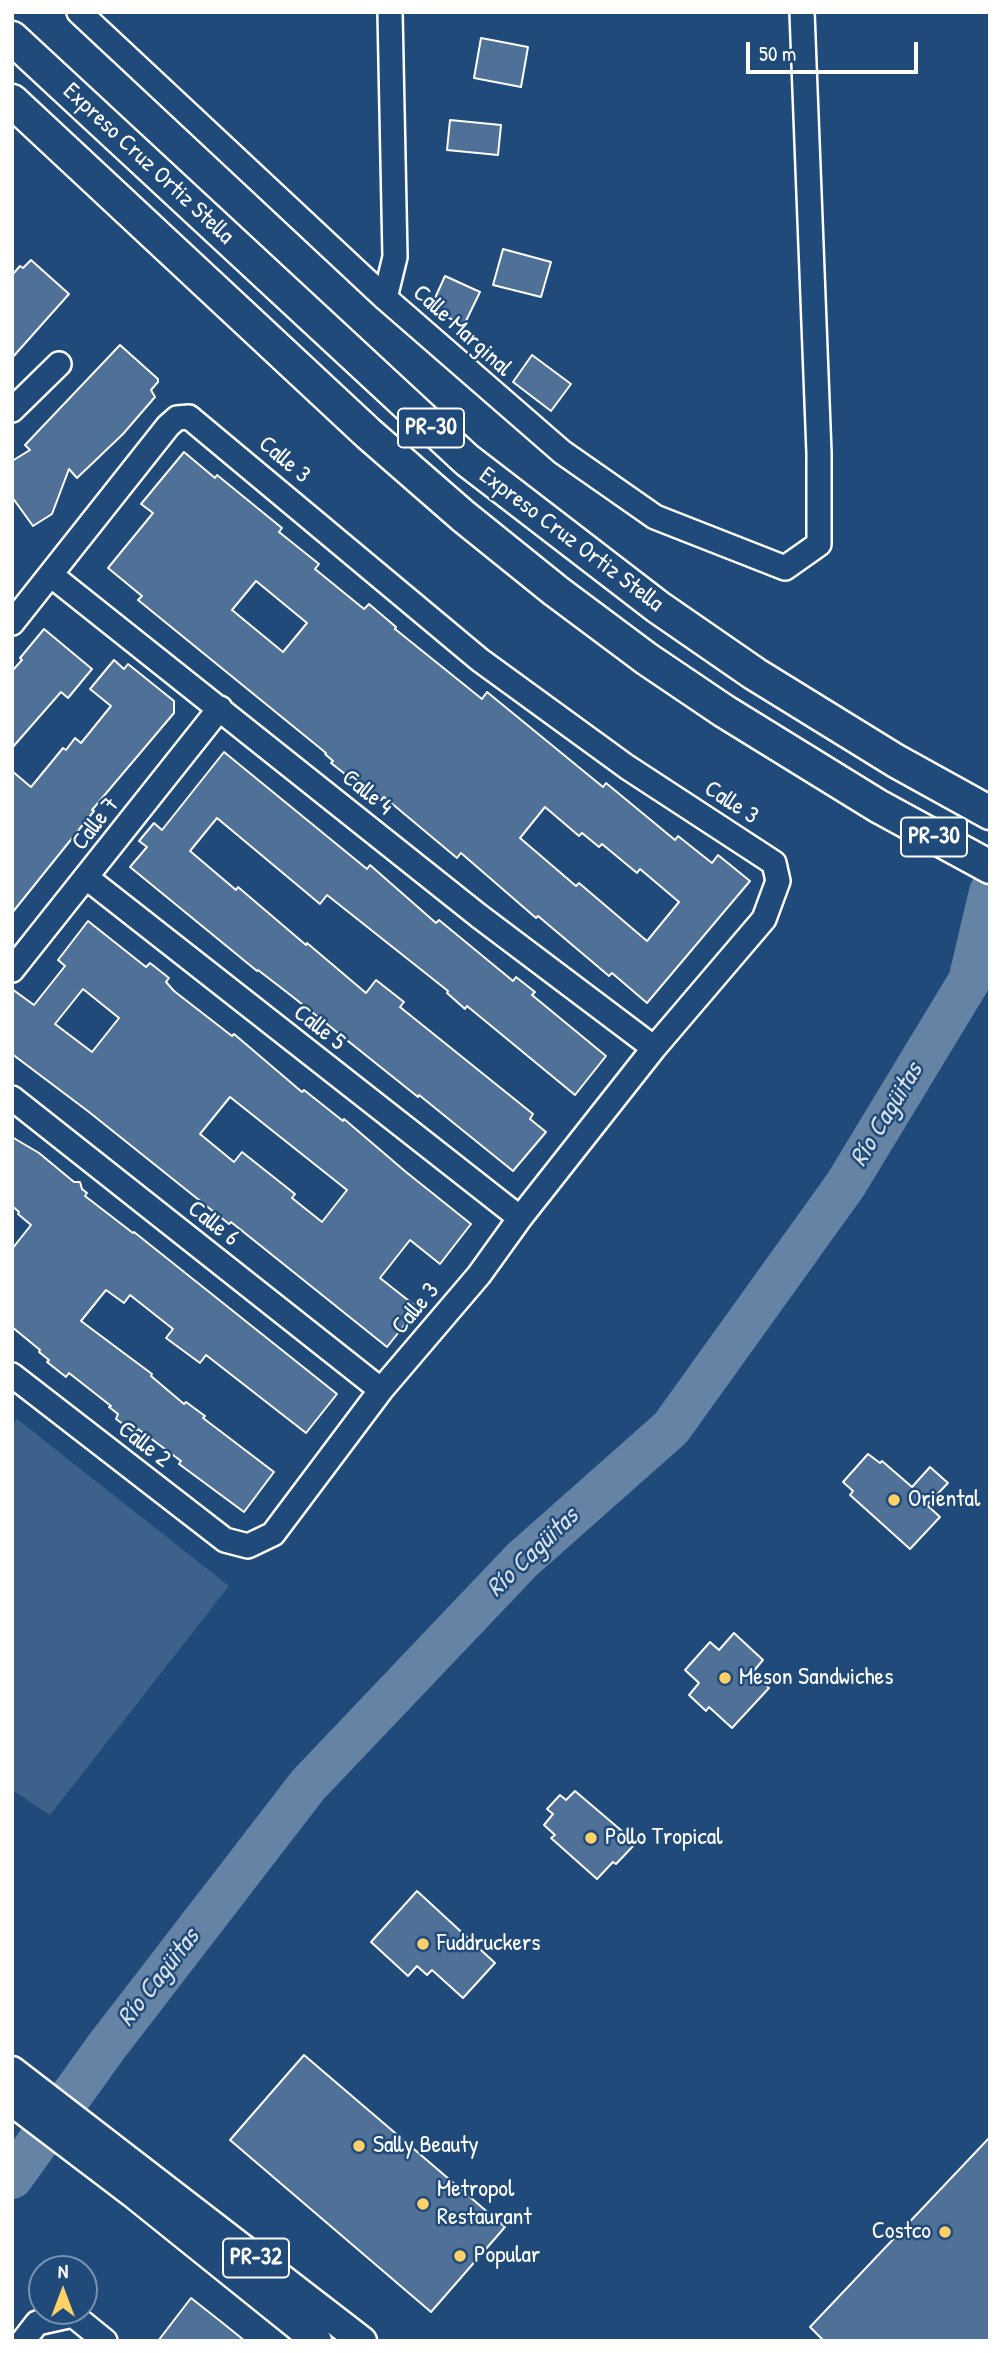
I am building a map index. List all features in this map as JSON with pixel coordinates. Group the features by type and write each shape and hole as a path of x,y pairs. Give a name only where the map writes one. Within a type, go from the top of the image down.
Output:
{"highway":[{"name":"Expreso Cruz Ortiz Stella","path":"12,38 467,460 658,607 755,674 896,761 990,813"},
{"name":"Expreso Cruz Ortiz Stella","path":"12,101 369,434 463,516 556,591 724,711 878,806 990,867"}],"main road":[{"name":"PR-32","path":"12,2071 317,2341"},
{"name":"PR-32","path":"12,2101 141,2185 362,2341"}],"street":[{"name":"Calle Marginal","path":"79,12 385,298 562,453 655,517 785,568 819,544 802,12"},
{"path":"385,298 395,257 390,12"},
{"path":"12,410 59,364"},
{"name":"Calle 3","path":"12,623 168,426 177,418 189,417 480,660 627,767 774,863 778,881 764,919 654,1048 520,1218 479,1275 382,1390 273,1534 248,1546"},
{"name":"Calle 4","path":"51,575 479,916 654,1048"},
{"name":"Calle 7","path":"12,970 220,708"},
{"name":"Calle 5","path":"87,878 520,1218"},
{"name":"Calle 6","path":"12,1098 382,1390"},
{"name":"Calle 2","path":"12,1375 225,1541 248,1546"},
{"path":"23,2341 37,2323 72,2315 106,2341"}],"shaded area":[{"path":"17,1419 229,1586 50,1815 12,1790 12,1425"}],"building":[{"path":"481,38 528,47 521,87 474,78"},
{"path":"450,120 501,125 498,155 447,150"},
{"path":"503,249 551,262 541,297 493,285"},
{"path":"31,260 69,294 12,358 12,275 20,266 23,268"},
{"path":"445,276 480,292 464,325 430,309"},
{"path":"120,345 158,379 151,390 155,397 123,434 77,478 69,469 52,514 33,526 12,497 12,461 30,450 25,445"},
{"path":"532,355 571,384 551,411 513,382"},
{"path":"184,452 282,528 279,532 319,564 315,569 364,609 369,604 396,627 395,629 482,699 487,692 603,787 606,783 675,840 678,836 712,863 718,855 750,881 647,1003 612,973 609,976 538,916 536,918 461,853 457,858 384,797 381,800 331,763 333,761 326,753 138,600 142,596 108,568 153,513 141,504","holes":["256,581 307,623 283,652 232,610","545,807 579,836 582,833 599,847 602,844 637,873 640,869 679,902 647,941 579,883 576,886 520,838"]},
{"path":"44,629 92,669 68,698 61,692 12,748 12,671"},
{"path":"114,660 124,669 128,664 174,701 174,713 92,810 94,811 12,913 12,771 31,787 63,748 66,750 75,738 81,743 111,706 90,689"},
{"path":"224,752 367,869 370,865 436,923 439,920 513,981 516,977 535,992 532,995 606,1056 575,1095 467,1006 465,1009 447,993 448,991 327,895 320,904 217,818 190,851 236,890 238,887 366,993 376,980 404,1002 400,1007 533,1114 530,1119 546,1132 513,1171 257,971 130,867 147,847 139,841 154,823 162,830"},
{"path":"88,921 146,967 150,963 169,978 166,982 174,991 232,1036 234,1034 302,1092 304,1090 343,1121 344,1119 471,1224 440,1264 410,1240 380,1278 418,1308 387,1347 231,1222 229,1224 12,1054 12,989 34,1005 65,966 58,960","holes":["83,989 119,1018 92,1052 55,1024","230,1097 347,1190 322,1222 292,1198 295,1194 242,1152 234,1162 200,1134"]},
{"path":"12,1137 39,1153 74,1182 80,1182 87,1193 85,1196 337,1394 306,1433 206,1355 200,1363 166,1338 173,1329 130,1295 124,1303 106,1290 81,1321 274,1472 244,1512 179,1464 181,1461 138,1429 135,1433 116,1419 118,1414 109,1407 111,1406 69,1373 66,1377 47,1362 49,1360 40,1350 12,1327 12,1249 31,1225 12,1206"},
{"name":"Oriental","path":"868,1454 880,1463 882,1461 912,1487 930,1467 948,1483 927,1505 940,1517 910,1549 850,1495 853,1491 843,1482"},
{"name":"Meson Sandwiches","path":"734,1633 763,1660 752,1673 769,1688 732,1728 709,1707 706,1711 689,1695 699,1683 685,1670 710,1642 719,1650"},
{"name":"Pollo Tropical","path":"575,1791 636,1843 597,1879 551,1838 555,1835 544,1825 553,1814 547,1809 560,1795 566,1800"},
{"name":"Fuddruckers","path":"417,1891 495,1963 463,1998 432,1970 427,1975 417,1966 408,1976 371,1942"},
{"path":"304,2055 505,2227 431,2312 230,2140"},
{"name":"Costco","path":"990,2137 990,2341 824,2341 810,2327"},
{"path":"191,2298 224,2324 245,2341 158,2341"}],"waterway":[{"name":"Río Cagüitas","path":"12,2178 107,2046 308,1785 522,1560 671,1428 846,1184 969,981 990,892"}],"place":[{"name":"Oriental","path":"894,1500"},
{"name":"Meson Sandwiches","path":"725,1678"},
{"name":"Pollo Tropical","path":"591,1838"},
{"name":"Fuddruckers","path":"423,1944"},
{"name":"Sally Beauty","path":"359,2146"},
{"name":"Metropol Restaurant","path":"423,2204"},
{"name":"Costco","path":"945,2232"},
{"name":"Popular","path":"460,2256"}]}
